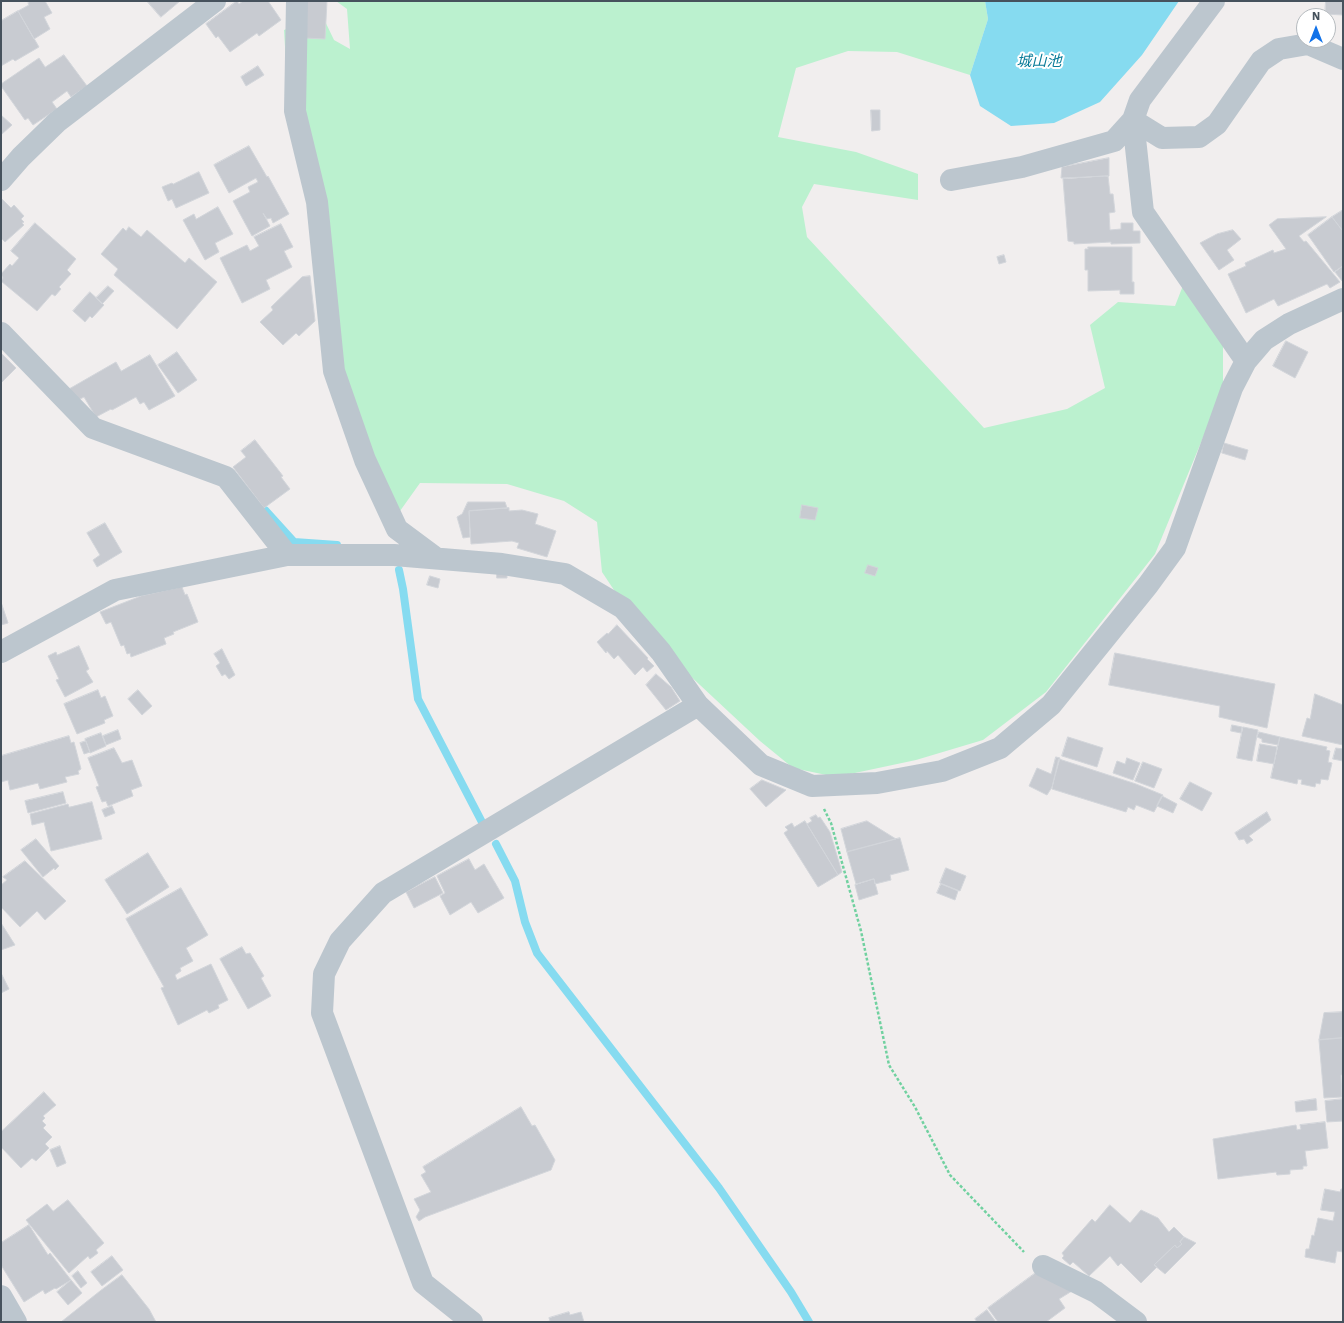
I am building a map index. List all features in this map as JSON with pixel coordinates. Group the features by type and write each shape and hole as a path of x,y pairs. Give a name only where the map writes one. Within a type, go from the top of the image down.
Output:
{"street":[{"path":"1,180 21,157 57,122 215,1"},
{"path":"297,1 295,111 317,202 334,371 365,460 397,529 436,558"},
{"path":"951,180 1022,167 1114,141 1133,120 1140,100 1214,1"},
{"path":"1133,120 1162,138 1199,137 1217,124 1261,61 1279,50 1308,44 1343,59"},
{"path":"1133,120 1144,212 1246,361"},
{"path":"1,652 115,590 287,555 394,555 502,564 565,574 623,608 661,652 698,705 761,765 812,786 877,783 942,771 1000,748 1051,705 1148,585 1175,548 1232,388 1246,361 1264,340 1289,324 1343,299"},
{"path":"1,333 93,428 226,477 287,555"},
{"path":"472,1322 423,1283 322,1013 324,974 340,940 383,893 698,705"},
{"path":"1043,1266 1096,1292 1136,1322"},
{"path":"1,1296 16,1322"}],"path":[{"path":"812,786 814,793 831,823 861,931 889,1065 915,1108 950,1175 1029,1257 1043,1266"}],"green space":[{"path":"336,1 985,1 988,19 970,75 897,52 848,51 796,68 778,137 856,152 918,174 918,200 814,184 802,207 807,237 984,428 1067,409 1105,388 1090,325 1118,302 1175,306 1184,283 1223,336 1223,389 1155,554 1046,692 983,740 916,760 836,777 793,768 760,741 640,629 602,572 597,522 564,501 507,484 420,483 400,511 368,452 342,368 289,114 284,30 322,15 334,40 350,49 347,9"}],"water":[{"name":"城山池","path":"985,1 1179,1 1142,55 1100,102 1054,123 1011,126 980,106 970,75 988,19"}],"building":[{"path":"30,1 45,1 52,13 44,17 50,29 34,39 18,11 29,5 28,3"},
{"path":"147,1 180,1 161,17"},
{"path":"237,1 239,4 243,1 268,1 281,20 259,36 257,33 230,52 218,36 216,38 206,24"},
{"path":"306,1 327,1 325,39 305,38"},
{"path":"1326,1 1343,1 1343,15 1336,15 1336,8 1325,8"},
{"path":"18,11 39,47 15,61 13,59 1,66 1,21"},
{"path":"64,55 87,86 71,97 67,91 52,102 57,109 33,125 28,118 25,120 1,84 39,58 45,67"},
{"path":"258,66 264,75 246,86 241,77"},
{"path":"871,110 880,110 880,130 872,131"},
{"path":"1,115 12,125 2,134 1,133"},
{"path":"249,146 289,214 273,223 271,218 267,219 263,213 270,226 252,236 233,201 250,192 248,187 258,182 256,178 229,193 214,165"},
{"path":"1109,158 1109,176 1061,178 1062,167"},
{"path":"199,172 209,193 176,208 172,199 168,201 162,187 172,183 173,184"},
{"path":"1108,176 1110,194 1113,194 1115,212 1109,213 1110,230 1121,229 1121,223 1133,223 1133,231 1140,231 1140,243 1111,244 1111,242 1074,244 1074,242 1068,241 1063,179"},
{"path":"1,198 11,208 14,205 24,216 21,219 24,222 22,223 24,225 5,242 1,238"},
{"path":"218,207 233,234 215,243 219,252 205,260 183,220 194,214 196,219"},
{"path":"1343,210 1343,229 1342,230 1332,217"},
{"path":"1326,217 1299,236 1304,242 1306,241 1340,282 1330,288 1327,284 1278,306 1274,299 1246,313 1228,274 1246,266 1245,263 1273,250 1274,253 1286,249 1269,225 1277,219"},
{"path":"1332,217 1342,230 1343,229 1343,266 1334,272 1308,235"},
{"path":"35,223 76,259 67,270 71,274 59,287 61,289 55,296 52,294 37,311 1,281 3,278 1,274 10,264 12,266 19,258 11,251"},
{"path":"281,224 293,247 284,251 292,267 266,280 270,289 242,303 220,258 247,245 250,251 259,246 254,237"},
{"path":"129,227 141,237 147,230 185,263 189,258 217,282 177,329 114,275 118,269 101,254 123,228 126,231"},
{"path":"1233,230 1241,239 1227,250 1234,260 1219,270 1200,243 1217,234"},
{"path":"1088,247 1132,247 1132,282 1134,282 1134,294 1120,294 1120,290 1088,291 1088,270 1085,270 1085,249 1088,249"},
{"path":"1004,255 1006,262 999,264 997,257"},
{"path":"1343,266 1343,280 1342,281 1335,272"},
{"path":"310,276 315,321 299,336 296,333 283,345 260,322 273,310 271,307 302,277"},
{"path":"108,286 114,291 102,304 96,298"},
{"path":"90,292 104,305 92,318 90,316 85,322 73,311"},
{"path":"1286,341 1308,352 1295,378 1273,366"},
{"path":"177,352 197,380 178,393 158,365"},
{"path":"1,353 16,368 1,383"},
{"path":"150,355 175,396 149,410 144,402 140,404 136,397 96,417 84,397 76,401 69,389 116,362 121,371"},
{"path":"255,440 283,476 281,477 290,489 264,508 233,467 246,457 241,451"},
{"path":"1224,443 1248,450 1245,460 1222,453"},
{"path":"468,502 505,502 507,508 469,511 470,537 463,538 457,517 462,514"},
{"path":"802,505 818,508 815,520 800,518"},
{"path":"509,508 509,511 522,510 538,514 535,524 556,531 547,557 517,548 519,543 512,541 471,544 469,511"},
{"path":"105,523 122,552 97,567 93,560 100,555 87,533"},
{"path":"868,565 878,568 875,576 865,573"},
{"path":"497,571 507,572 507,578 497,578"},
{"path":"430,576 440,579 438,588 427,585"},
{"path":"182,587 185,595 187,594 198,622 173,632 174,634 164,638 166,644 131,657 130,653 127,654 124,645 121,646 111,622 106,624 100,612 141,596"},
{"path":"1,602 8,623 1,625"},
{"path":"617,625 654,666 647,672 643,667 635,675 618,655 614,659 607,651 606,653 597,642"},
{"path":"79,646 89,669 86,671 93,682 65,697 56,680 59,679 48,656 56,652 57,655"},
{"path":"222,649 235,675 229,679 225,674 222,676 216,666 220,663 214,654"},
{"path":"1115,653 1275,684 1267,728 1219,717 1220,706 1109,685"},
{"path":"656,674 671,687 680,701 666,710 646,685"},
{"path":"98,690 101,698 105,696 113,716 104,720 105,723 77,734 64,704"},
{"path":"138,690 152,706 142,715 128,699"},
{"path":"1315,694 1343,705 1343,745 1302,736 1307,718 1310,719"},
{"path":"1232,725 1242,727 1241,733 1231,731"},
{"path":"1243,727 1258,730 1252,761 1237,758"},
{"path":"118,730 121,739 106,745 103,736"},
{"path":"1259,732 1280,737 1278,745 1262,742 1262,739 1257,737"},
{"path":"101,733 106,746 90,753 85,739"},
{"path":"69,736 71,743 74,742 81,769 78,771 79,774 65,777 67,782 40,789 38,783 10,790 8,780 1,782 1,756"},
{"path":"1068,737 1103,748 1097,767 1062,756"},
{"path":"1280,737 1327,747 1326,750 1330,751 1328,762 1332,763 1328,780 1321,779 1320,784 1316,783 1315,787 1301,784 1302,780 1298,779 1297,784 1271,778"},
{"path":"86,741 90,752 84,754 80,743"},
{"path":"1260,744 1277,747 1274,764 1257,761"},
{"path":"114,748 122,763 132,760 142,786 131,790 133,796 108,806 106,801 102,802 96,787 99,786 88,758"},
{"path":"1336,748 1343,749 1343,761 1333,759"},
{"path":"1056,757 1060,758 1052,787 1047,795 1029,786 1037,768 1051,774"},
{"path":"1127,758 1140,763 1133,780 1113,773 1117,761 1125,764"},
{"path":"1059,759 1136,784 1163,795 1154,812 1136,805 1134,810 1128,807 1126,812 1052,789"},
{"path":"1143,762 1162,769 1154,788 1135,781"},
{"path":"762,780 786,790 766,807 750,789"},
{"path":"1190,782 1212,793 1202,811 1180,799"},
{"path":"63,792 66,803 28,813 25,801"},
{"path":"1162,796 1177,804 1173,813 1157,806"},
{"path":"92,802 102,839 51,851 44,822 32,825 30,814 68,804 69,807"},
{"path":"112,806 115,813 105,817 102,810"},
{"path":"1267,812 1271,820 1249,836 1253,840 1247,844 1244,839 1239,840 1235,833"},
{"path":"816,815 818,818 820,817 830,832 842,872 838,875 807,824 812,821 810,818"},
{"path":"805,821 838,875 818,887 784,833 788,830 785,827 792,823 794,827"},
{"path":"867,821 896,839 847,852 841,829"},
{"path":"900,838 909,870 890,875 891,880 875,884 874,879 856,884 847,852"},
{"path":"36,839 59,866 43,877 21,850"},
{"path":"148,853 169,887 127,914 105,880"},
{"path":"469,859 475,870 484,864 504,898 478,913 471,902 450,915 440,896 445,893 437,876"},
{"path":"25,861 66,901 45,920 37,911 20,927 1,907 1,885 7,880 3,877"},
{"path":"946,868 966,876 960,891 940,883"},
{"path":"435,877 443,893 414,908 406,892"},
{"path":"874,879 878,894 859,900 855,885"},
{"path":"941,884 958,891 955,900 937,893"},
{"path":"181,888 208,935 186,948 193,961 180,968 181,971 175,975 177,980 211,964 228,1000 218,1005 219,1008 209,1013 207,1010 178,1025 161,988 164,987 126,919"},
{"path":"1,923 15,945 1,950"},
{"path":"242,947 246,954 250,953 264,976 261,978 271,996 248,1009 220,959"},
{"path":"1,973 9,989 1,993"},
{"path":"1343,1012 1342,1038 1319,1040 1324,1013"},
{"path":"1342,1038 1342,1097 1324,1098 1319,1040"},
{"path":"44,1092 56,1105 43,1116 45,1118 42,1121 46,1125 43,1128 52,1137 45,1144 49,1148 36,1161 32,1158 21,1168 1,1147 1,1132"},
{"path":"1316,1099 1317,1110 1296,1112 1295,1102"},
{"path":"1343,1099 1343,1121 1327,1122 1325,1101"},
{"path":"521,1107 532,1126 535,1125 555,1160 551,1170 425,1217 419,1221 416,1217 420,1210 414,1199 431,1192 421,1175 426,1172 423,1167"},
{"path":"1325,1122 1328,1148 1305,1151 1307,1166 1303,1166 1303,1169 1290,1170 1290,1174 1277,1175 1276,1172 1218,1179 1213,1139 1296,1125 1297,1130 1301,1129 1300,1125"},
{"path":"60,1146 66,1163 57,1167 50,1150"},
{"path":"1325,1189 1340,1192 1341,1189 1343,1189 1343,1252 1337,1251 1335,1263 1305,1257 1306,1249 1309,1249 1312,1235 1314,1236 1318,1218 1333,1221 1335,1212 1321,1210"},
{"path":"68,1200 104,1243 96,1250 98,1253 90,1259 88,1256 69,1273 26,1220 47,1204 53,1211"},
{"path":"1110,1205 1130,1223 1141,1210 1158,1218 1169,1232 1174,1227 1184,1237 1180,1242 1182,1244 1177,1248 1175,1245 1154,1265 1157,1267 1141,1283 1121,1263 1118,1266 1110,1256 1089,1276 1073,1262 1070,1265 1062,1258 1064,1256 1062,1253 1092,1219 1095,1222"},
{"path":"29,1225 48,1255 50,1253 71,1280 45,1294 43,1290 24,1302 1,1265 1,1243"},
{"path":"1184,1237 1196,1243 1165,1274 1154,1265 1175,1245 1177,1248 1182,1244 1180,1242"},
{"path":"112,1256 123,1270 102,1286 91,1272"},
{"path":"1041,1269 1072,1291 1059,1299 1065,1308 1046,1322 998,1322 988,1308"},
{"path":"78,1271 87,1283 81,1288 72,1276"},
{"path":"122,1275 149,1309 156,1322 61,1322 100,1291"},
{"path":"71,1280 82,1293 68,1305 57,1292"},
{"path":"987,1310 996,1322 977,1322 975,1319"},
{"path":"569,1312 570,1315 581,1312 584,1322 544,1322 550,1321 549,1318"}],"waterway":[{"path":"265,510 294,542 337,545"},
{"path":"399,570 418,699 484,826"},
{"path":"496,844 515,881 525,922 537,953 719,1188 791,1292 809,1322"}]}
